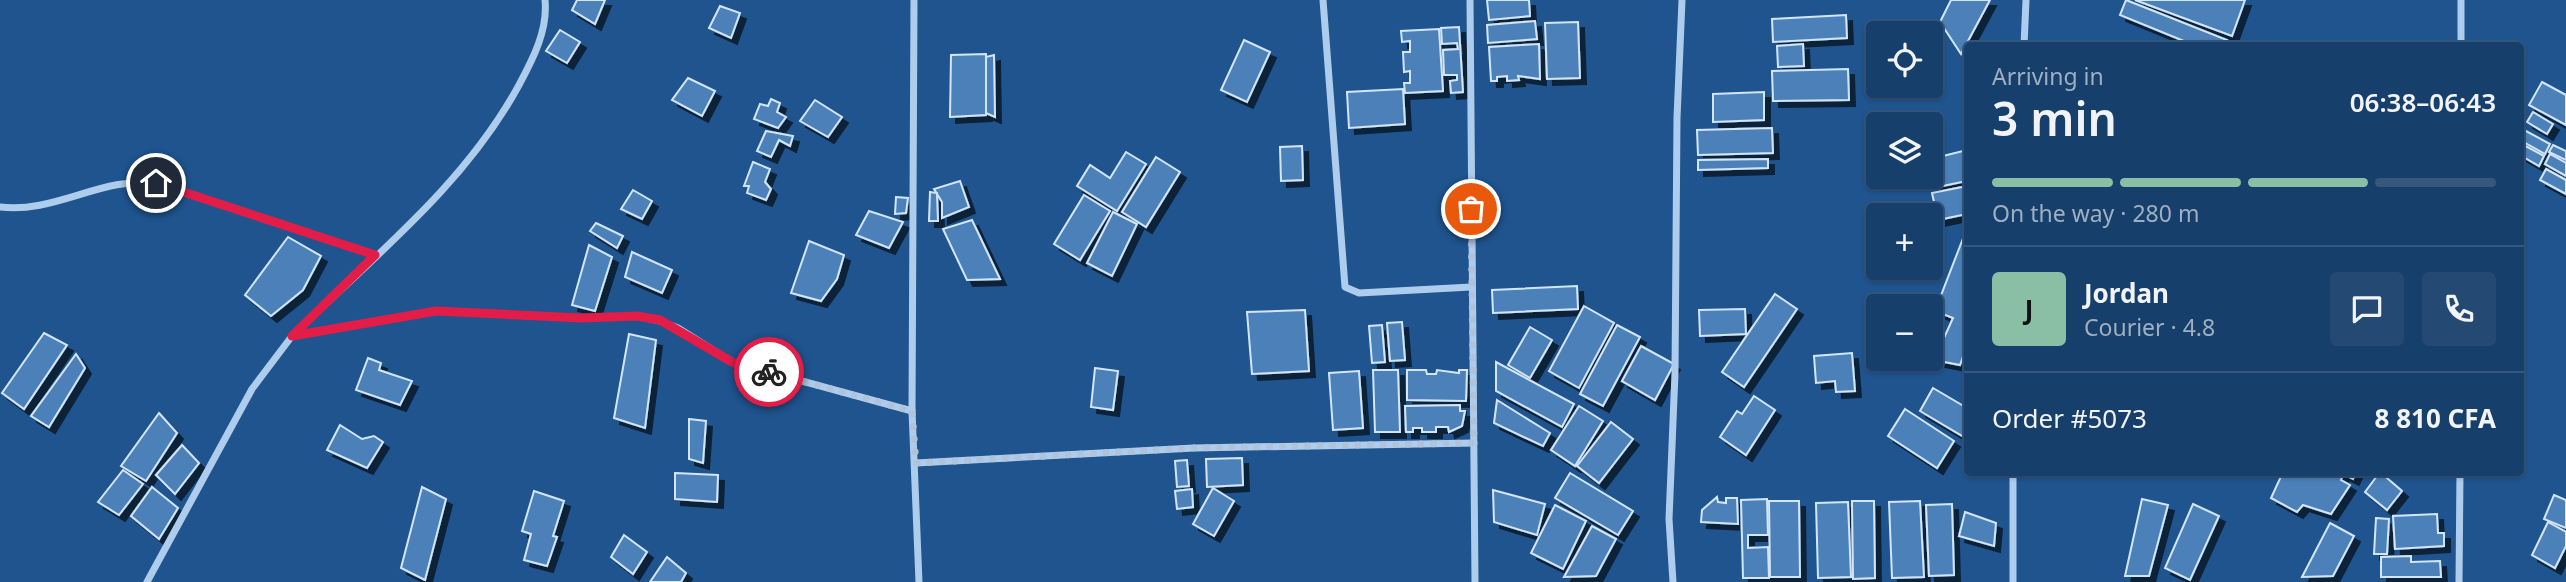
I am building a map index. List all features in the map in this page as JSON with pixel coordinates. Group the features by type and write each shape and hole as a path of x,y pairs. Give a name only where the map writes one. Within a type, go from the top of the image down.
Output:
{"street":[{"path":"147,582 252,388 292,336 440,196 485,142 532,61 546,16 545,0"},
{"path":"915,0 912,411 919,582"},
{"path":"1323,0 1345,287 1359,293 1471,287"},
{"path":"1470,0 1475,582"},
{"path":"1673,582 1670,494 1682,0"},
{"path":"2024,42 2026,0"},
{"path":"2461,0 2461,42"},
{"path":"0,207 26,208 113,183 136,180 156,183 375,255"},
{"path":"292,336 436,311 581,318 637,316 660,320 678,328 732,362 912,411"},
{"path":"916,463 1194,448 1474,443"},
{"path":"2013,476 2013,582"},
{"path":"2459,582 2460,476"}],"building":[{"path":"577,0 605,0 595,24 572,10"},
{"path":"1487,0 1529,0 1530,16 1489,20"},
{"path":"1951,0 1990,0 1967,42 1964,42 1961,54 1943,27 1943,21 1940,21"},
{"path":"2126,0 2227,40 2186,42 2120,15"},
{"path":"2135,0 2245,0 2232,36"},
{"path":"720,6 740,13 731,38 709,28"},
{"path":"1846,15 1847,38 1773,42 1772,19"},
{"path":"1535,21 1537,39 1488,43 1487,25"},
{"path":"1578,22 1580,78 1547,79 1545,23"},
{"path":"1459,27 1463,92 1451,93 1450,81 1457,80 1457,75 1444,75 1443,50 1458,49 1457,43 1442,44 1441,28"},
{"path":"1439,29 1443,91 1405,93 1404,83 1410,83 1410,71 1404,72 1403,52 1410,52 1410,41 1402,42 1401,31"},
{"path":"560,30 580,42 567,63 546,51"},
{"path":"1244,40 1270,52 1247,102 1221,90"},
{"path":"1539,44 1540,79 1518,76 1519,80 1507,81 1507,76 1491,81 1489,47"},
{"path":"1803,44 1804,66 1778,67 1777,46"},
{"path":"986,54 986,115 950,117 951,55"},
{"path":"994,55 995,117 986,113 986,57"},
{"path":"1848,69 1849,100 1773,101 1772,71"},
{"path":"688,78 715,91 702,116 672,100"},
{"path":"2542,82 2566,95 2566,125 2529,105"},
{"path":"1403,89 1405,124 1349,128 1347,92"},
{"path":"1764,92 1764,120 1713,122 1713,94"},
{"path":"771,99 780,103 777,112 786,117 778,128 754,119 760,104 768,106"},
{"path":"815,100 842,117 828,137 800,121"},
{"path":"2533,112 2553,124 2547,134 2527,122"},
{"path":"1772,128 1773,153 1698,155 1697,130"},
{"path":"2524,130 2550,144 2545,154 2524,142"},
{"path":"766,131 793,136 790,146 779,140 771,157 757,151"},
{"path":"2524,145 2544,156 2539,166 2524,157"},
{"path":"2553,145 2566,151 2566,160 2549,152"},
{"path":"1302,146 1303,180 1281,181 1280,147"},
{"path":"1964,151 1964,182 1943,186 1943,156"},
{"path":"1126,152 1146,164 1117,211 1077,186 1090,165 1110,178"},
{"path":"2550,154 2566,163 2566,176 2545,164"},
{"path":"1156,157 1180,172 1146,227 1122,212"},
{"path":"1768,159 1768,168 1698,170 1698,160"},
{"path":"753,162 770,169 765,182 771,189 766,200 747,193 749,186 744,186"},
{"path":"2546,169 2566,180 2566,194 2540,180"},
{"path":"960,181 969,207 942,218 942,202 934,189"},
{"path":"1964,187 1964,215 1943,219 1943,203 1934,203 1932,193"},
{"path":"633,190 652,201 642,219 621,209"},
{"path":"930,192 937,193 938,221 929,221"},
{"path":"1084,195 1110,211 1080,260 1054,244"},
{"path":"896,197 908,198 906,213 895,214"},
{"path":"869,211 903,222 889,248 856,235"},
{"path":"1113,212 1137,224 1112,276 1087,263"},
{"path":"972,220 1000,279 967,280 943,229"},
{"path":"596,223 623,236 617,248 590,231"},
{"path":"1964,236 1964,354 1960,365 1943,362 1943,340 1953,318 1943,314 1942,294"},
{"path":"288,237 321,256 303,290 271,316 245,295"},
{"path":"809,241 844,255 837,279 821,301 791,293"},
{"path":"589,245 612,257 595,311 572,305"},
{"path":"632,252 672,270 662,293 625,277"},
{"path":"1577,286 1578,309 1493,313 1492,290"},
{"path":"1775,294 1797,309 1744,387 1722,372"},
{"path":"1584,306 1614,323 1579,388 1549,371"},
{"path":"1745,309 1746,334 1700,336 1699,310"},
{"path":"1305,310 1309,371 1252,374 1247,312"},
{"path":"1402,322 1405,360 1390,361 1387,323"},
{"path":"1382,325 1385,362 1372,363 1369,326"},
{"path":"1617,325 1640,337 1603,406 1580,394"},
{"path":"1530,327 1552,340 1530,378 1508,365"},
{"path":"44,333 67,345 24,409 2,393"},
{"path":"629,334 656,340 645,428 614,418"},
{"path":"1641,346 1674,364 1655,400 1622,381"},
{"path":"1852,353 1855,391 1836,392 1835,381 1816,383 1814,356"},
{"path":"76,354 85,368 49,427 31,416"},
{"path":"368,358 381,363 379,370 412,381 400,405 356,390"},
{"path":"1496,362 1574,404 1562,427 1496,391"},
{"path":"1095,368 1118,371 1113,410 1091,407"},
{"path":"1373,370 1398,370 1400,432 1375,432"},
{"path":"1407,370 1426,370 1427,374 1436,374 1437,370 1459,373 1459,370 1467,370 1466,401 1407,400"},
{"path":"1359,371 1363,428 1333,430 1329,373"},
{"path":"1933,388 1964,406 1964,437 1920,411"},
{"path":"1754,396 1775,410 1746,455 1720,437 1737,411 1742,414"},
{"path":"1497,400 1550,433 1543,446 1494,423"},
{"path":"1460,405 1460,411 1465,411 1462,426 1449,432 1448,427 1436,427 1436,432 1422,432 1422,428 1413,428 1413,432 1406,432 1405,406"},
{"path":"1579,406 1603,421 1575,466 1551,450"},
{"path":"1905,409 1954,441 1937,468 1888,436"},
{"path":"159,413 177,433 146,481 121,466"},
{"path":"689,419 706,421 703,463 689,459"},
{"path":"1611,422 1633,439 1599,483 1577,466"},
{"path":"340,425 362,439 374,436 383,442 367,468 327,450"},
{"path":"182,445 199,463 175,494 156,475"},
{"path":"1242,458 1243,485 1207,487 1206,459"},
{"path":"1187,460 1189,486 1177,487 1175,461"},
{"path":"123,470 143,484 119,515 98,502"},
{"path":"675,473 718,475 717,502 675,499"},
{"path":"1570,473 1633,511 1618,535 1555,498"},
{"path":"2281,476 2342,476 2341,480 2350,485 2331,514 2303,505 2297,512 2271,498"},
{"path":"2377,476 2385,476 2402,491 2387,510 2365,492"},
{"path":"152,487 178,508 159,539 131,516"},
{"path":"422,487 446,499 425,580 401,568"},
{"path":"1213,488 1234,501 1214,536 1193,524"},
{"path":"1192,489 1193,507 1177,509 1175,491"},
{"path":"1493,490 1545,504 1537,535 1494,522"},
{"path":"534,491 564,501 553,536 557,537 547,566 524,560 531,534 522,531"},
{"path":"2554,495 2566,500 2566,528 2544,519"},
{"path":"1717,497 1718,502 1726,503 1726,498 1737,498 1738,524 1701,522 1702,510"},
{"path":"1767,499 1768,535 1748,535 1748,548 1768,547 1769,578 1743,578 1741,500"},
{"path":"2142,499 2168,505 2149,576 2125,576"},
{"path":"1769,501 1799,501 1800,577 1770,577"},
{"path":"1852,501 1874,501 1875,578 1853,579"},
{"path":"1920,501 1924,577 1892,578 1889,502"},
{"path":"1848,502 1851,577 1818,578 1816,503"},
{"path":"1952,504 1954,575 1929,576 1926,505"},
{"path":"2193,504 2219,516 2190,580 2165,568"},
{"path":"1555,505 1586,521 1563,569 1531,553"},
{"path":"1965,512 1996,523 1994,546 1959,536"},
{"path":"2437,514 2438,533 2444,533 2444,546 2395,549 2393,516"},
{"path":"2376,518 2389,519 2387,554 2374,554"},
{"path":"2548,522 2566,532 2566,546 2555,568 2532,555"},
{"path":"2330,523 2354,536 2333,576 2302,577"},
{"path":"1592,526 1616,539 1596,576 1564,577"},
{"path":"624,535 647,552 633,574 611,557"},
{"path":"2411,556 2411,562 2440,561 2441,577 2381,577 2381,557"},
{"path":"667,557 686,573 681,582 650,582"}],"way so far":[{"path":"769,372 912,411 916,463 1194,448 1474,443 1471,209"}],"route":[{"path":"156,183 375,255 292,336 400,315 436,311 608,319 637,316 660,320 678,328 732,362 769,372"}]}
